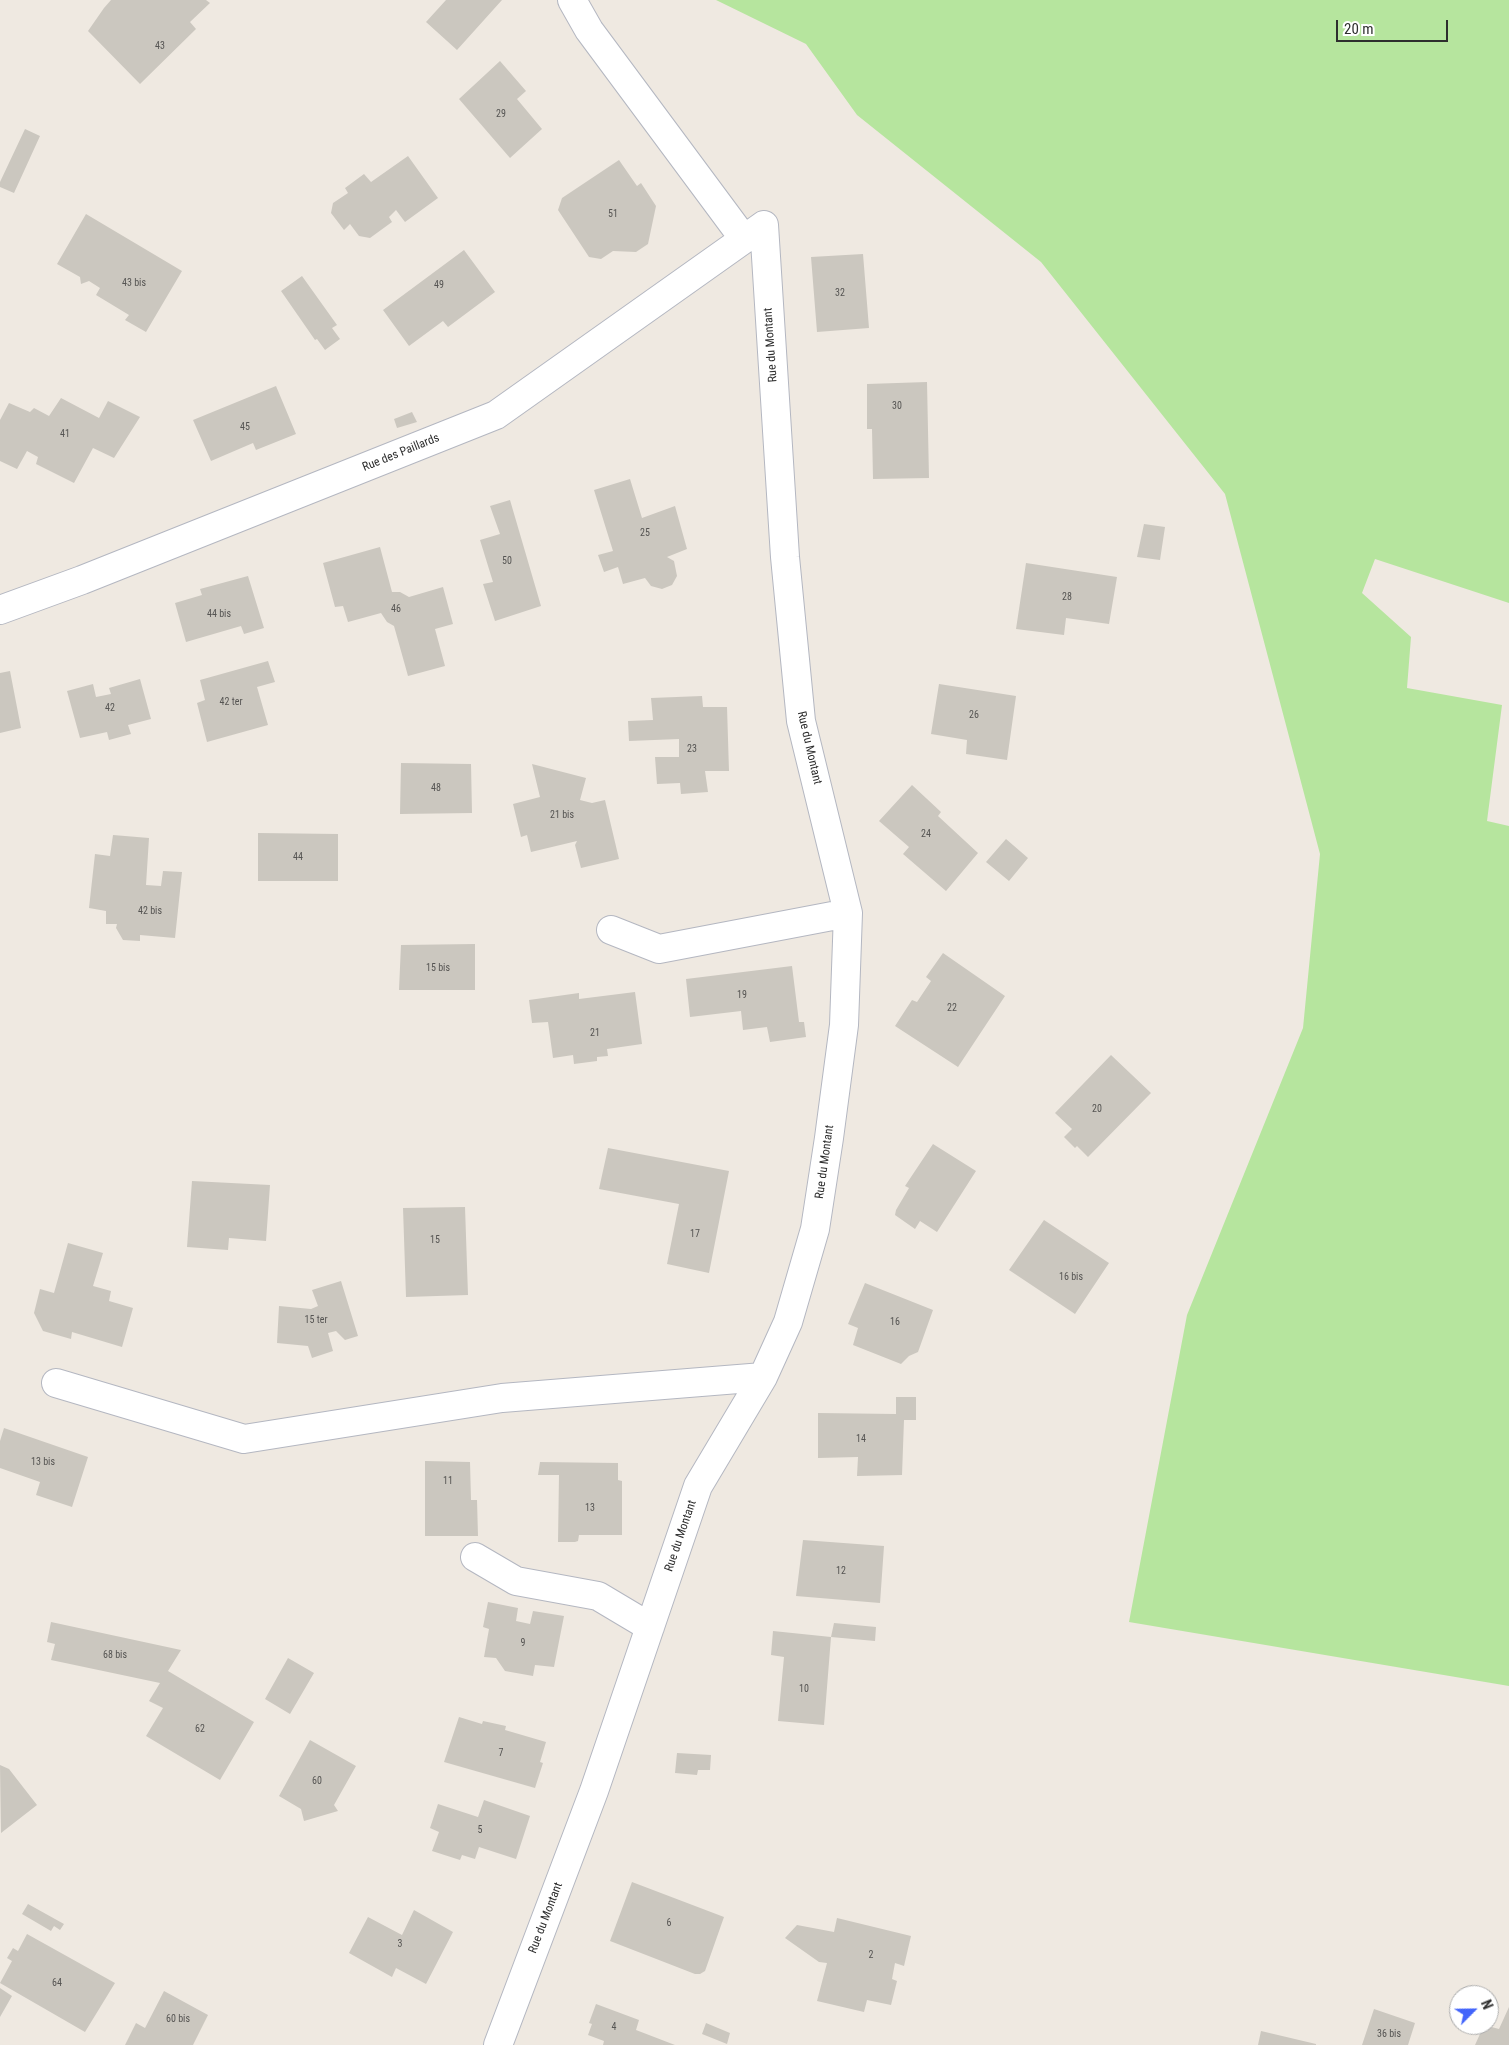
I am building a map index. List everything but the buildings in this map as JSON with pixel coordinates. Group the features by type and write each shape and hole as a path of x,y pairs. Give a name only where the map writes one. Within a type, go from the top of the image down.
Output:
{"street":[{"path":"572,0 589,30 754,232"},
{"name":"Rue des Paillards","path":"0,610 82,580 496,415 754,232"},
{"name":"Rue du Montant","path":"498,2045 594,1791 698,1486 763,1377 788,1322 815,1229 844,1026 848,914 801,721 754,232"},
{"path":"611,930 659,949 848,914"},
{"path":"56,1383 244,1439 502,1398 763,1377"},
{"path":"475,1557 516,1580 598,1596 650,1627"}],"green space":[{"path":"716,0 1509,0 1509,603 1375,559 1362,593 1411,637 1407,688 1502,705 1487,821 1509,826 1509,1686 1129,1622 1187,1315 1303,1028 1320,854 1225,494 1041,262 857,115 806,44"}]}
